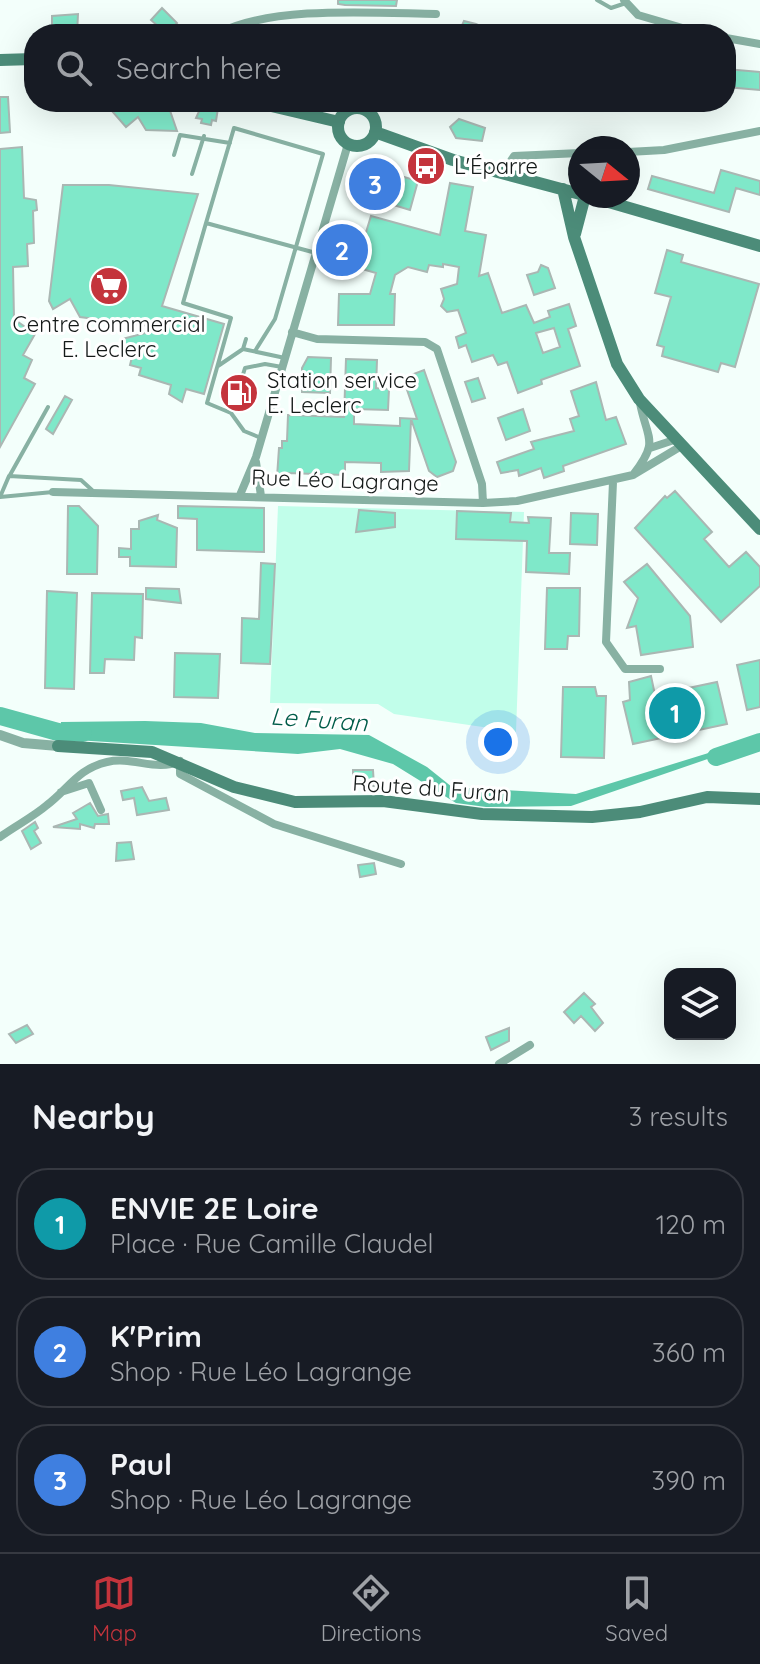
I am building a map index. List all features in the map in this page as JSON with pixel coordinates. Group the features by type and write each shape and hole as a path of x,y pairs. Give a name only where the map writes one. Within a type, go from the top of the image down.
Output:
{"main road":[{"path":"0,60 24,59"},
{"path":"297,112 339,122"},
{"path":"345,112 339,122 339,133 348,144 363,144 375,132 374,120 368,112"},
{"path":"375,132 439,155 568,190"},
{"path":"563,189 574,237 617,364 639,399 760,529"},
{"path":"574,237 581,208"},
{"path":"629,208 760,246"},
{"name":"Route du Furan","path":"58,746 152,752 180,761 234,787 295,802 399,802 482,814 592,817 640,812 707,797 760,799"}],"street":[{"path":"625,1 638,15 663,24"},
{"path":"252,24 334,12 436,14"},
{"path":"736,40 760,44"},
{"path":"640,151 664,150 760,131"},
{"name":"Rue Léo Lagrange","path":"256,457 348,144"},
{"path":"504,172 514,156 568,154"},
{"path":"292,332 317,339 425,342 437,349 482,484 483,503"},
{"path":"633,475 650,448 650,428 639,399"},
{"path":"650,448 680,442"},
{"name":"Rue Léo Lagrange","path":"53,492 92,490 483,503 517,501 613,482 633,475 680,442"},
{"path":"240,495 256,457"},
{"path":"256,457 261,496"},
{"path":"613,482 606,642 625,669 660,669"},
{"path":"0,735 23,743 58,746"},
{"path":"0,837 49,805 70,780 104,762 130,760 165,768 180,761 180,774 274,824 401,864"},
{"path":"60,792 89,783 101,810"},
{"path":"499,1064 530,1045"}],"lane":[{"path":"597,0 611,8 625,1"},
{"path":"255,351 275,319 323,154 234,128 183,303 231,318 207,403 231,413 244,431 261,438"},
{"path":"174,155 180,135 204,136 230,143"},
{"path":"192,174 204,136"},
{"path":"206,223 316,253"},
{"path":"218,366 243,349 246,339"},
{"path":"243,349 283,362"},
{"path":"231,413 245,368 283,362"},
{"path":"48,407 0,497 53,492"},
{"path":"9,476 81,480 92,490"}],"shaded area":[{"path":"278,506 524,512 516,732 394,714 378,704 270,703"},
{"path":"61,722 201,723 255,733 369,735 427,767 452,787 576,794 744,742 760,734 760,741 571,806 486,807 456,803 393,764 340,749 298,754 59,739"}],"building":[{"path":"338,0 397,0 396,6 345,5 338,4"},
{"path":"162,8 177,23 156,24 151,20"},
{"path":"78,14 78,24 52,24 52,16"},
{"path":"736,70 760,72 760,90 736,88"},
{"path":"0,97 8,97 10,132 0,133"},
{"path":"113,112 170,112 177,131 146,130 138,117 126,127"},
{"path":"199,112 217,112 216,121 212,120 211,125 201,123 202,119 196,118"},
{"path":"459,119 485,128 482,141 456,138 450,127"},
{"path":"22,147 24,198 36,200 37,210 33,211 34,243 27,244 28,266 13,267 14,319 35,334 23,355 32,360 24,378 35,384 0,447 0,149"},
{"path":"372,168 418,181 410,210 364,196"},
{"path":"721,170 760,181 760,195 736,188 729,212 648,189 652,176 714,193"},
{"path":"450,183 473,187 465,231 486,235 479,276 488,273 502,313 526,305 534,323 550,317 548,311 569,304 576,326 568,329 580,366 541,380 542,384 518,393 507,362 498,365 493,355 472,362 466,345 459,348 456,337 466,333 458,310 447,312 441,306 444,299 441,289 457,284 459,267 443,264 443,267 429,265 427,272 408,267 395,275 390,294 395,294 394,325 338,325 339,294 370,294 376,273 331,260 339,235 363,242 371,216 440,235","holes":["554,328 560,347 543,353 536,333"]},
{"name":"Centre commercial E. Leclerc","path":"63,185 109,185 198,194 162,306 224,324 204,394 186,389 182,402 169,394 171,385 139,375 141,368 130,365 133,353 122,349 122,339 165,328 80,317 70,299 53,309 49,301"},
{"path":"667,250 683,255 681,262 759,284 735,367 721,363 718,372 662,356 664,347 657,345 671,297 655,293"},
{"path":"541,265 548,268 555,288 534,295 527,275 538,272"},
{"path":"308,357 331,358 330,393 302,392 302,368"},
{"path":"346,359 377,360 376,388 389,389 388,410 354,409 354,424 400,426 400,418 417,419 403,378 424,370 456,462 453,471 437,477 429,471 411,419 409,471 381,472 381,463 345,462 345,475 287,473 287,478 277,477 279,448 282,448 282,441 287,441 288,415 344,417"},
{"path":"478,378 485,398 472,402 465,382"},
{"path":"596,382 606,420 616,417 626,444 563,466 564,471 544,478 541,468 519,476 518,470 501,473 497,462 534,449 531,442 574,431 570,419 579,416 571,391"},
{"path":"65,396 72,400 53,434 46,429"},
{"path":"523,409 530,431 506,440 498,418"},
{"path":"675,491 712,532 704,539 729,567 746,552 760,567 760,586 721,622 635,528 665,496 667,498"},
{"path":"68,506 79,506 98,526 97,574 67,574"},
{"path":"178,506 264,508 264,552 197,550 197,519 178,518"},
{"path":"359,510 395,513 395,527 356,532"},
{"path":"457,511 511,513 510,522 529,523 528,517 551,518 549,553 570,553 569,574 526,572 527,541 456,539"},
{"path":"571,513 598,514 597,545 570,544"},
{"path":"158,515 157,520 177,528 176,567 130,566 130,557 119,557 119,548 131,549 131,529 139,529 139,521"},
{"path":"261,563 275,564 270,664 241,663 242,618 259,619"},
{"path":"647,564 690,616 693,647 641,655 636,626 627,628 638,598 624,582"},
{"path":"146,588 179,589 181,603 146,599"},
{"path":"547,588 580,588 579,636 568,636 567,649 545,649"},
{"path":"47,591 77,593 74,689 45,688"},
{"path":"92,593 143,594 142,638 135,637 134,660 105,659 104,673 90,673"},
{"path":"175,653 220,654 218,698 174,697"},
{"path":"760,660 760,707 747,710 737,665"},
{"path":"651,676 655,695 717,682 727,724 633,744 623,702 630,700 629,682"},
{"path":"563,687 595,687 597,696 606,696 604,758 561,757"},
{"path":"353,770 373,770 374,786 353,783"},
{"path":"142,787 149,801 166,798 169,810 137,815 134,798 123,800 121,791"},
{"path":"90,803 98,816 108,814 109,824 95,824 94,828 80,824 80,829 53,827 77,819 73,813"},
{"path":"35,822 38,828 34,831 41,843 31,849 22,831"},
{"path":"131,842 134,859 116,861 117,843"},
{"path":"374,863 376,874 360,877 358,865"},
{"path":"584,993 595,1004 591,1007 603,1023 595,1031 581,1016 574,1023 564,1012"},
{"path":"27,1025 33,1034 16,1043 9,1034"},
{"path":"509,1028 509,1041 491,1050 486,1037"}],"waterway":[{"name":"Le Furan","path":"0,716 58,732 83,733"},
{"name":"Le Furan","path":"716,757 760,742"}],"place":[{"name":"L'Éparre","path":"426,166"},
{"name":"Paul","path":"375,184"},
{"name":"K'Prim","path":"342,250"},
{"name":"Centre commercial E. Leclerc","path":"109,286"},
{"name":"Station service E. Leclerc","path":"239,393"},
{"name":"ENVIE 2E Loire","path":"675,713"}]}
